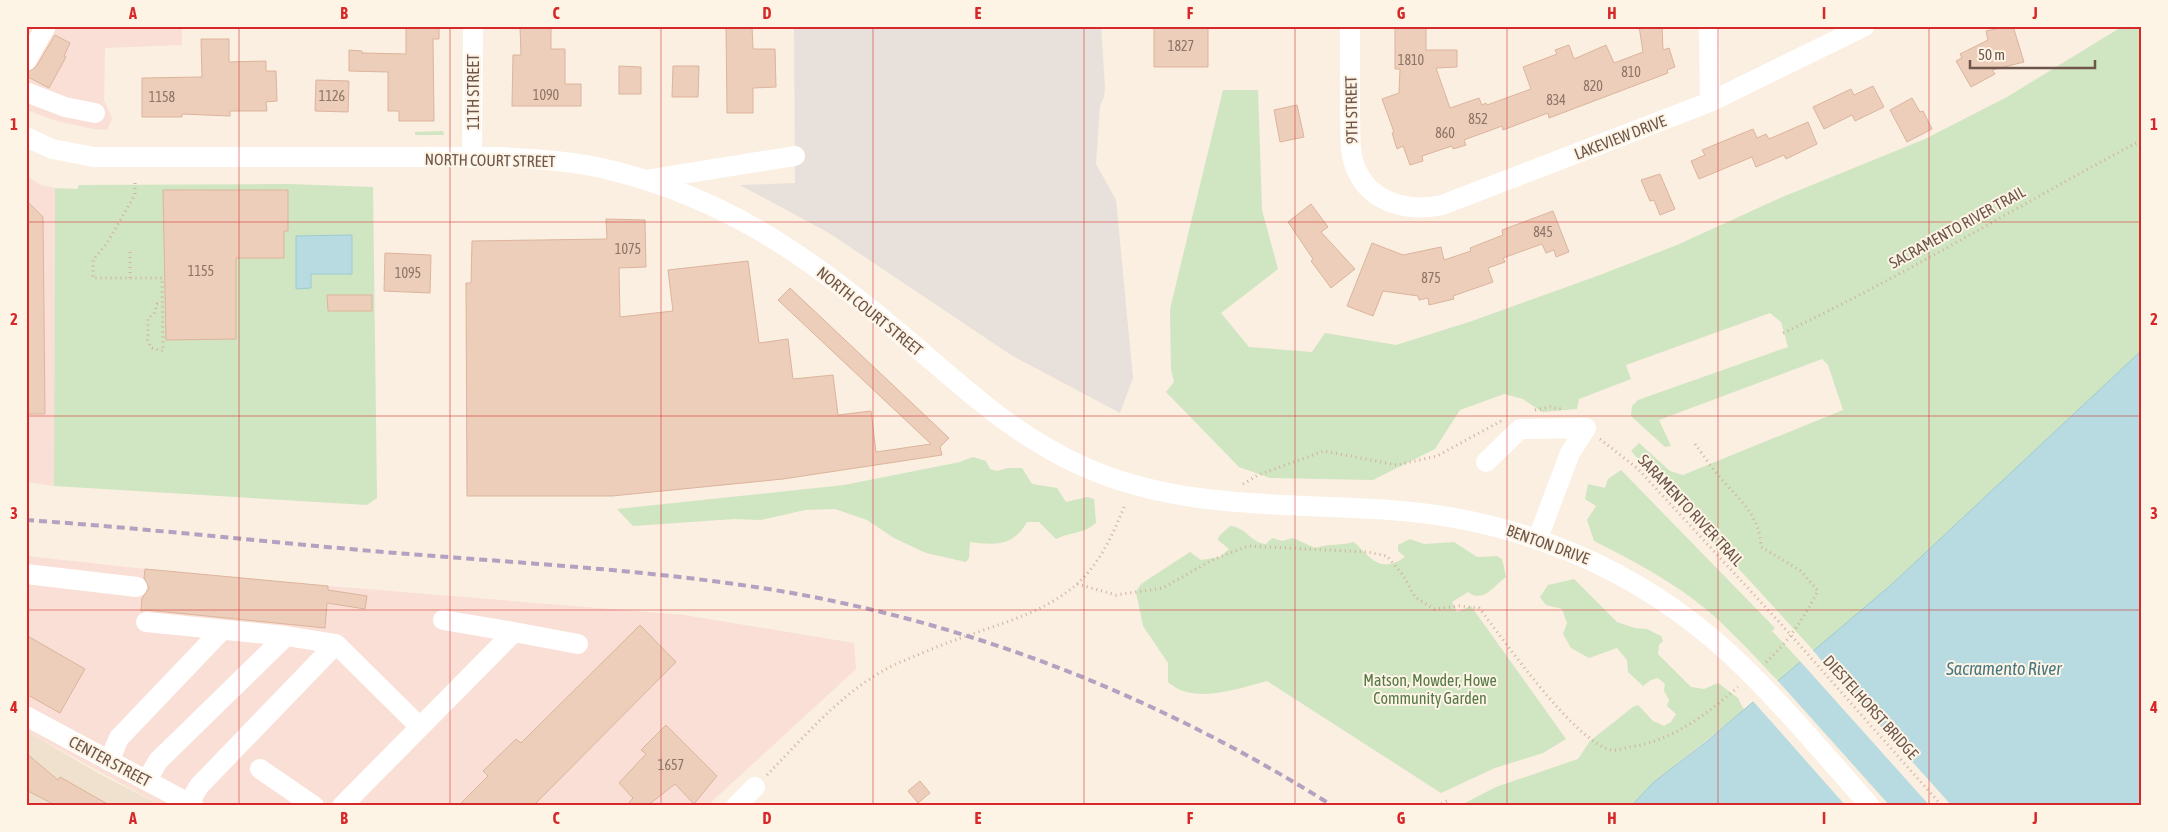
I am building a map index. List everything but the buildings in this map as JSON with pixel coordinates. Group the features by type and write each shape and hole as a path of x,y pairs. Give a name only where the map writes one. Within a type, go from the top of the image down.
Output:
{"street":[{"path":"26,61 46,26"},
{"name":"11TH STREET","path":"472,158 473,26"},
{"name":"9TH STREET","path":"1350,26 1352,156 1357,172 1371,188"},
{"path":"1709,26 1710,102"},
{"name":"LAKEVIEW DRIVE","path":"1371,188 1397,206 1427,208 1442,205 1710,102 1865,26"},
{"path":"26,92 65,107 95,113"},
{"name":"NORTH COURT STREET","path":"26,137 52,149 94,158 500,157 557,161 609,170 677,189 710,203 762,230 826,274 1010,426 1047,449 1097,473 1132,486"},
{"path":"646,180 795,156"},
{"path":"1486,462 1520,429 1586,428"},
{"path":"1538,538 1570,453 1586,428"},
{"name":"BENTON DRIVE","path":"1132,486 1230,503 1431,514 1473,520 1538,538 1595,561 1635,583 1682,615 1728,652 1769,692 1870,806"},
{"path":"26,574 137,587"},
{"path":"443,620 578,644"},
{"path":"146,622 286,636 336,644 420,727"},
{"path":"109,761 119,738 222,630"},
{"path":"349,804 420,727 514,632"},
{"path":"146,780 158,761 286,636"},
{"path":"192,804 199,786 336,644"},
{"name":"CENTER STREET","path":"26,716 192,804"},
{"path":"260,769 314,806"},
{"path":"736,806 759,783"}],"path":[{"name":"SACRAMENTO RIVER TRAIL","path":"1783,333 1853,300 2055,186 2142,140"},
{"path":"135,183 132,200 107,243 93,260 93,278 162,278 163,351 151,348 148,340 148,318 154,314 158,304 162,304"},
{"path":"130,252 130,278"},
{"path":"1533,410 1550,407 1565,410"},
{"path":"1243,485 1258,475 1324,451 1397,466 1437,456 1507,417"},
{"name":"SARAMENTO RIVER TRAIL","path":"1586,428 1638,469 1781,624"},
{"path":"1694,444 1723,481 1744,501 1761,534 1761,547 1801,572 1818,591 1803,620 1780,650 1760,668"},
{"path":"759,783 838,703 859,685 878,673 898,662 1037,609 1061,596 1076,584 1102,553 1113,536 1124,507"},
{"path":"1076,584 1116,594 1163,588 1212,560 1248,546 1368,552 1387,556 1403,575 1415,597 1434,609 1459,606 1479,608 1523,668 1554,703 1587,736 1612,750 1650,744 1667,736 1706,714 1739,686"},
{"name":"DIESTELHORST BRIDGE","path":"1781,624 1942,806"},
{"path":"1437,806 1449,800"}],"shaded area":[{"path":"30,26 182,26 182,45 105,48 104,100 112,119 107,130 93,129 57,121 26,110 26,33"},
{"path":"794,26 1101,26 1105,88 1100,106 1096,164 1116,200 1133,378 1120,413 1011,355 829,233 740,185 795,183"},
{"path":"26,176 41,185 55,188 54,486 26,482"},
{"path":"26,556 328,586 684,615 854,643 856,669 707,806 162,806 26,731"},
{"path":"26,731 98,773 162,806 26,806"}],"green space":[{"path":"2123,26 2142,26 2142,350 1891,585 1814,651 1631,451 1639,443 1670,471 1683,475 1843,410 1828,365 1822,359 1659,420 1671,446 1665,447 1631,416 1632,406 1638,400 1788,347 1781,322 1770,313 1626,365 1631,379 1579,399 1577,409 1542,412 1523,399 1504,394 1460,410 1435,449 1373,480 1270,478 1239,467 1166,392 1174,382 1171,369 1170,309 1223,90 1258,90 1262,210 1278,269 1221,313 1249,347 1312,352 1325,333 1396,345 1472,321 1677,245 1780,198 1925,139 2007,97"},
{"path":"443,131 444,135 415,135 415,132"},
{"path":"289,184 373,187 377,498 367,505 54,486 55,188 77,189 79,185"},
{"path":"973,457 986,461 990,469 997,471 1008,468 1022,468 1032,484 1057,488 1066,502 1087,497 1094,499 1096,523 1082,531 1056,539 1039,522 1027,522 1016,536 1009,540 995,544 970,542 969,558 966,562 926,553 894,538 867,520 835,509 805,510 761,520 734,519 633,526 617,509 844,485 960,462"},
{"path":"1621,470 1775,628 1772,631 1801,662 1778,681 1726,628 1693,599 1645,568 1594,541 1587,520 1596,506 1585,499 1588,484 1605,488 1608,479"},
{"name":"Matson, Mowder, Howe Community Garden","path":"1230,526 1236,527 1256,541 1266,544 1272,538 1282,541 1293,538 1315,548 1354,542 1371,559 1383,564 1396,562 1405,557 1398,551 1398,545 1410,539 1424,544 1454,542 1477,557 1497,556 1502,559 1506,577 1484,595 1479,596 1468,592 1452,602 1457,612 1471,606 1566,739 1543,753 1495,768 1441,793 1267,681 1216,693 1190,693 1178,689 1168,682 1168,663 1143,626 1136,592 1141,584 1190,552 1201,560 1220,557 1229,549 1218,540 1219,536"},
{"path":"1574,579 1617,622 1635,628 1647,629 1661,636 1663,641 1659,645 1658,654 1691,687 1704,689 1718,683 1738,698 1744,710 1654,782 1631,806 1459,806 1496,787 1578,759 1590,741 1633,707 1638,705 1653,721 1664,726 1671,722 1676,714 1667,706 1669,700 1664,691 1665,684 1658,678 1651,680 1643,686 1628,672 1627,660 1617,648 1589,658 1571,648 1563,634 1567,623 1562,609 1546,605 1540,597 1548,585"}],"water":[{"path":"352,235 352,274 311,274 311,288 296,289 296,236"},
{"name":"Sacramento River","path":"2142,350 2142,806 1631,806 1654,782 1707,741 1891,585"}],"pier":[{"path":"1812,649 1952,806 1930,806 1799,660"},
{"path":"1776,679 1890,806 1846,806 1752,700"}],"railway":[{"path":"26,520 635,572 792,593 864,608 935,626 1073,673 1205,733 1270,768 1333,806"}]}
